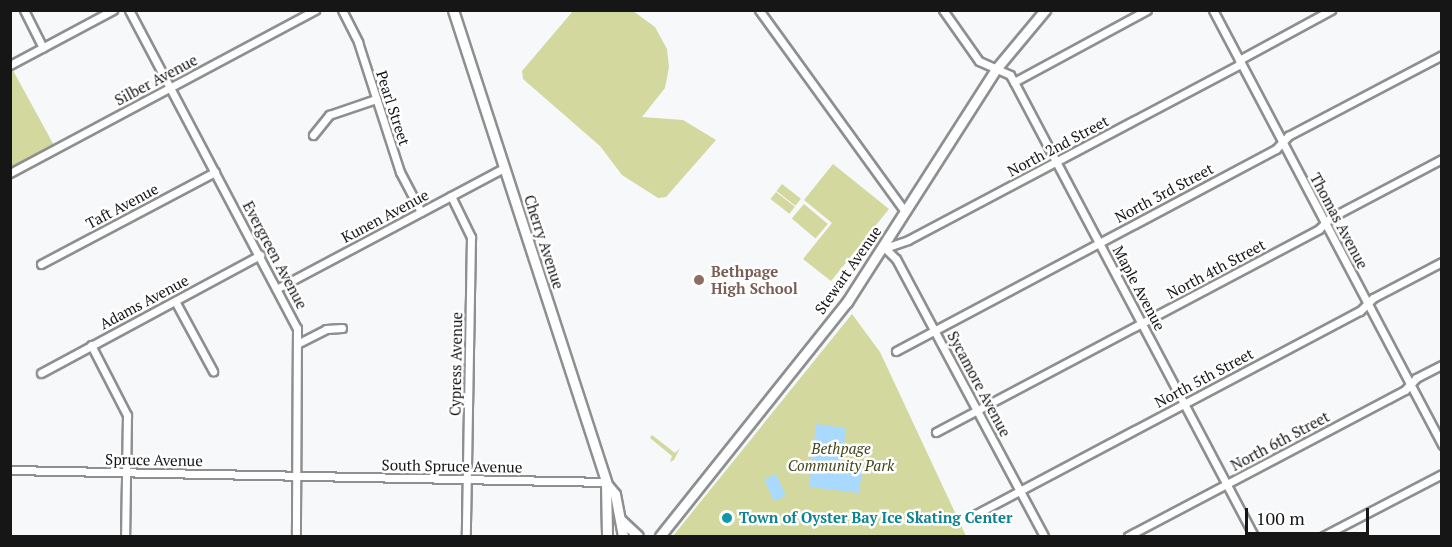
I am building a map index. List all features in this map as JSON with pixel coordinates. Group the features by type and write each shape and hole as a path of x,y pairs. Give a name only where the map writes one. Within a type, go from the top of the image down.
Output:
{"main road":[{"name":"Cherry Avenue","path":"453,10 606,482 607,537"},
{"name":"Stewart Avenue","path":"661,535 847,302 885,248 905,212 996,69 1045,10"},
{"name":"Cherry Avenue","path":"606,482 615,494 623,537"},
{"path":"620,518 638,537"},
{"path":"652,537 661,535"}],"street":[{"path":"24,10 43,48"},
{"path":"10,65 113,10"},
{"name":"Evergreen Avenue","path":"129,10 278,288 297,328 299,343 296,537"},
{"name":"Silber Avenue","path":"10,173 315,10"},
{"name":"Pearl Street","path":"342,10 358,42 400,172 421,212"},
{"path":"759,10 905,212"},
{"name":"Maple Avenue","path":"943,10 980,61 1010,75 1254,537"},
{"path":"1014,82 1148,10"},
{"name":"Thomas Avenue","path":"1213,10 1442,445"},
{"name":"North 2nd Street","path":"885,248 908,240 1057,162 1331,10"},
{"name":"North 3rd Street","path":"896,351 1276,149 1288,136 1442,56"},
{"path":"313,135 329,115 376,99"},
{"name":"North 4th Street","path":"936,432 1142,323 1442,159"},
{"name":"Kunen Avenue","path":"278,288 504,168"},
{"name":"Taft Avenue","path":"41,264 215,172"},
{"name":"Cypress Avenue","path":"451,196 471,237 466,537"},
{"name":"Sycamore Avenue","path":"885,248 896,260 934,329 1044,537"},
{"name":"Adams Avenue","path":"41,373 260,255"},
{"name":"North 5th Street","path":"976,514 1185,404 1442,262"},
{"path":"175,301 213,371"},
{"path":"299,343 326,329 342,328"},
{"path":"91,345 126,410 124,537"},
{"name":"North 6th Street","path":"1128,537 1410,385 1442,365"},
{"name":"Spruce Avenue","path":"10,470 297,476"},
{"path":"1323,537 1442,474"},
{"name":"South Spruce Avenue","path":"297,476 606,482"}],"green space":[{"path":"573,11 633,11 655,27 667,49 669,67 665,88 642,117 683,120 716,140 666,197 658,198 622,175 600,146 523,79 522,71"},
{"path":"10,65 56,149 11,174"},
{"path":"833,164 889,209 831,281 803,259 832,223 804,200"},
{"path":"782,184 801,199 795,206 776,191"},
{"path":"776,192 795,207 789,214 770,199"},
{"path":"804,204 828,224 816,238 792,219"},
{"name":"Bethpage Community Park","path":"852,314 880,352 966,536 673,536"},
{"path":"652,435 675,453 680,448 674,460 670,462 672,456 650,438"}],"water":[{"path":"816,424 846,428 841,469 862,472 859,493 809,487"},
{"path":"776,474 786,496 774,501 764,479"}],"place":[{"name":"Bethpage High School","path":"699,280"},
{"name":"Town of Oyster Bay Ice Skating Center","path":"727,518"}]}
